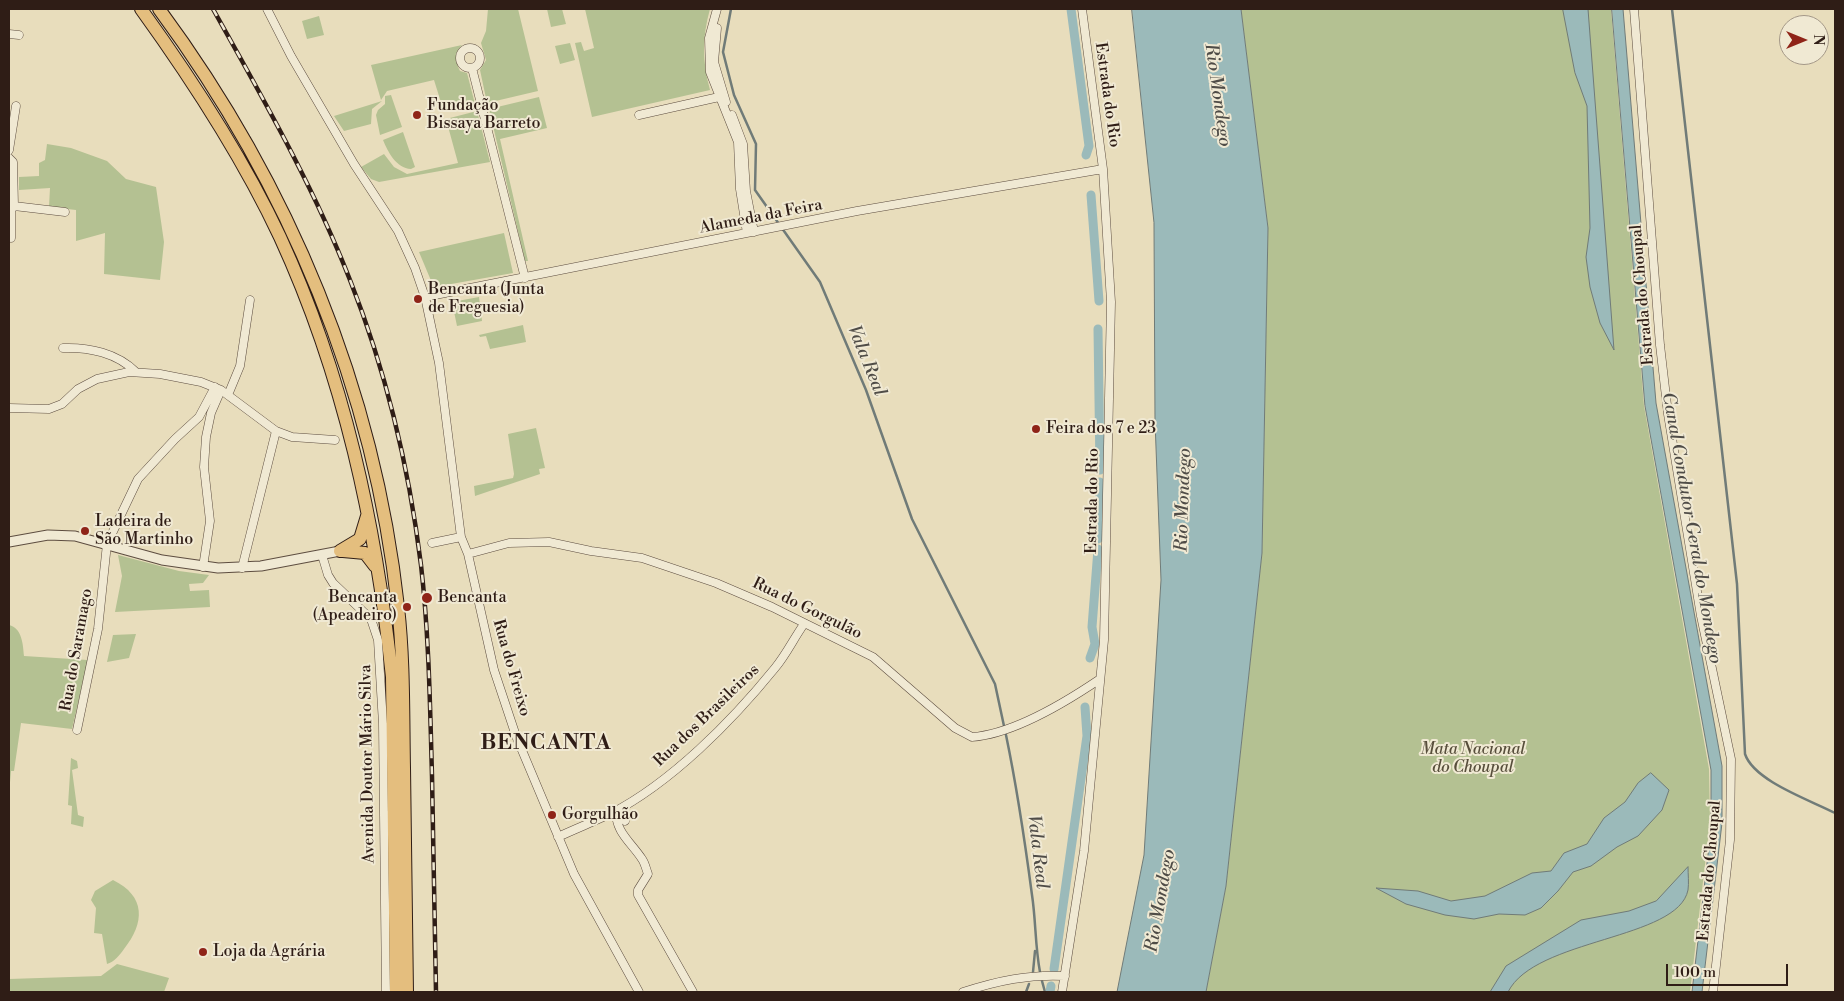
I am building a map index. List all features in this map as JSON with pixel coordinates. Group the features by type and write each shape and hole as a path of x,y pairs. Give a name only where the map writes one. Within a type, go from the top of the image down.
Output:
{"highway":[{"path":"133,9 151,23"},
{"path":"141,9 230,143 280,237 307,303 343,407 368,512 379,575 392,677 396,992"},
{"path":"159,9 242,134 294,231 318,286 342,351 373,460 394,578 402,676 407,992"},
{"path":"340,551 354,545 360,538 368,512"},
{"path":"340,551 365,552 370,556 379,575"}],"street":[{"name":"Rua do Freixo","path":"267,9 291,56 344,147 398,231 415,268 426,298 439,363 459,505 461,537 468,554 494,670 516,736 574,874 639,992"},
{"path":"717,9 709,38 710,72 738,142 740,189 751,233"},
{"path":"721,9 715,36 714,62 720,86 740,131 743,144 751,233"},
{"name":"Estrada do Rio","path":"1062,992 1084,851 1104,640 1111,302 1103,169 1082,9"},
{"name":"Estrada do Choupal","path":"1634,9 1665,388 1701,616 1731,759 1730,840 1713,992"},
{"path":"9,34 19,35"},
{"path":"472,68 525,278"},
{"path":"639,116 719,97"},
{"path":"9,150 16,106"},
{"path":"9,158 13,162 14,206 12,210 11,238"},
{"name":"Alameda da Feira","path":"426,298 979,189 1103,169"},
{"path":"14,206 65,212"},
{"path":"203,567 210,521 204,467 206,437 211,413 221,391 240,366 250,300"},
{"path":"63,348 83,347 114,357 125,361 136,372"},
{"path":"9,408 49,409 62,404 85,384 105,377 136,372 180,376 221,391 276,431 292,437 335,440"},
{"name":"Rua do Saramago","path":"77,730 98,629 107,544 138,479 175,439 199,417 221,391"},
{"path":"242,568 276,431"},
{"path":"9,542 48,535 66,535 107,544 162,560 203,567 242,568 340,551"},
{"path":"432,542 461,537"},
{"name":"Rua do Gorgulão","path":"468,554 509,543 538,541 635,557 716,583 772,607 873,657 955,728 972,737 1009,728 1050,708 1100,679"},
{"name":"Avenida Doutor Mário Silva","path":"322,555 328,575 333,583 371,620 378,640 383,724 386,992"},
{"name":"Rua dos Brasileiros","path":"558,837 616,810 659,782 725,722 776,667 804,624"},
{"path":"616,810 625,821"},
{"path":"616,810 618,826 624,838 643,859 648,874 638,890 638,895 693,992"},
{"path":"963,992 1013,978 1042,975 1065,976"}],"green space":[{"path":"488,9 518,9 538,91 487,103 480,70 486,60 481,43 486,31"},
{"path":"547,9 562,9 566,24 551,27"},
{"path":"585,9 710,9 704,49 710,90 592,117 575,43 581,42 584,51 594,48"},
{"name":"Mata Nacional do Choupal","path":"1241,9 1611,9 1644,406 1709,769 1710,822 1690,992 1206,992 1226,886 1262,553 1268,228"},
{"path":"319,16 324,35 307,39 302,21"},
{"path":"570,43 575,60 560,64 555,46"},
{"path":"462,45 456,60 460,71 467,73 475,104 444,112 434,80 387,91 381,100 371,65"},
{"path":"391,95 402,127 380,135 376,115 378,110 385,104 385,96"},
{"path":"539,97 547,128 500,139 528,261 525,261 489,109"},
{"path":"382,101 372,109 371,124 344,131 334,116"},
{"path":"477,111 490,162 379,182 371,179 361,167 384,154 394,167 407,174 458,163 446,119"},
{"path":"403,132 415,167 411,169 397,163 383,140"},
{"path":"47,144 71,148 107,161 126,179 156,187 164,242 160,280 104,274 105,233 76,241 76,210 49,207 50,188 19,190 19,177 39,176 39,163 45,160"},
{"path":"504,233 513,273 440,286 432,283 419,252"},
{"path":"479,297 482,321 457,326 452,302"},
{"path":"523,325 526,342 490,349 486,336 480,337 479,335"},
{"path":"536,428 545,468 539,469 540,474 475,496 474,486 513,478 508,434"},
{"path":"118,555 179,571 209,575 203,583 189,584 190,591 209,590 210,607 115,612 122,576"},
{"path":"9,625 17,629 19,633 24,656 88,660 72,729 21,723 14,771 11,771 9,794"},
{"path":"136,634 129,658 107,662 113,635"},
{"path":"71,758 77,761 78,768 72,770 78,815 84,817 83,827 71,824 72,806 68,805"},
{"path":"113,880 124,886 132,894 137,902 139,911 136,930 131,939 119,956 107,964 102,934 94,933 96,908 91,900 95,891"},
{"path":"117,964 169,978 164,992 9,992 9,979 101,976"}],"water":[{"name":"Rio Mondego","path":"1132,9 1241,9 1268,228 1262,553 1226,886 1206,992 1117,992 1144,855 1161,580 1155,421 1154,223"},
{"path":"1563,9 1588,9 1614,350 1600,323 1590,287 1586,257 1590,228 1587,106 1575,73"},
{"name":"Canal Condutor Geral do Mondego","path":"1612,9 1623,9 1656,403 1722,766 1722,823 1702,992 1692,992 1711,829 1711,770 1645,406"},
{"path":"1651,773 1669,790 1662,810 1638,836 1617,847 1591,866 1573,872 1541,908 1525,915 1499,914 1474,919 1445,915 1406,904 1376,888 1418,891 1451,901 1485,896 1532,873 1551,871 1564,853 1587,844 1604,818 1625,802 1638,783"},
{"path":"1688,867 1688,890 1679,907 1659,919 1634,930 1546,960 1523,974 1508,992 1490,992 1506,966 1581,920 1629,911 1656,901"}],"waterway":[{"name":"Vala Real","path":"731,9 723,52 734,95 756,144 755,190 820,282 866,390 912,519 995,684 1004,726"},
{"path":"1071,9 1089,146 1086,155"},
{"path":"1672,9 1737,584 1745,754 1750,764 1771,781 1835,813"},
{"path":"1091,195 1099,301"},
{"path":"1098,329 1100,470"},
{"path":"1098,539 1100,482"},
{"path":"1090,658 1095,644 1092,627 1098,549"},
{"path":"1054,969 1087,736 1085,707"},
{"name":"Vala Real","path":"1006,735 1027,855 1040,972"},
{"name":"Vala Real","path":"1033,972 1035,951"},
{"name":"Vala Real","path":"1042,981 1045,992"},
{"path":"1026,992 1029,984"},
{"path":"1050,992 1051,986"}],"railway":[{"path":"213,9 286,142 336,245 375,349 403,456 416,529 424,591 430,696 436,992"}],"place":[{"name":"Fundação Bissaya Barreto","path":"417,115"},
{"name":"Bencanta (Junta de Freguesia)","path":"418,299"},
{"name":"Feira dos 7 e 23","path":"1036,429"},
{"name":"Ladeira de São Martinho","path":"85,531"},
{"name":"Bencanta","path":"427,598"},
{"name":"Bencanta (Apeadeiro)","path":"407,607"},
{"name":"Gorgulhão","path":"552,815"},
{"name":"Loja da Agrária","path":"203,952"}],"district":[{"name":"BENCANTA","path":"546,744"}]}
